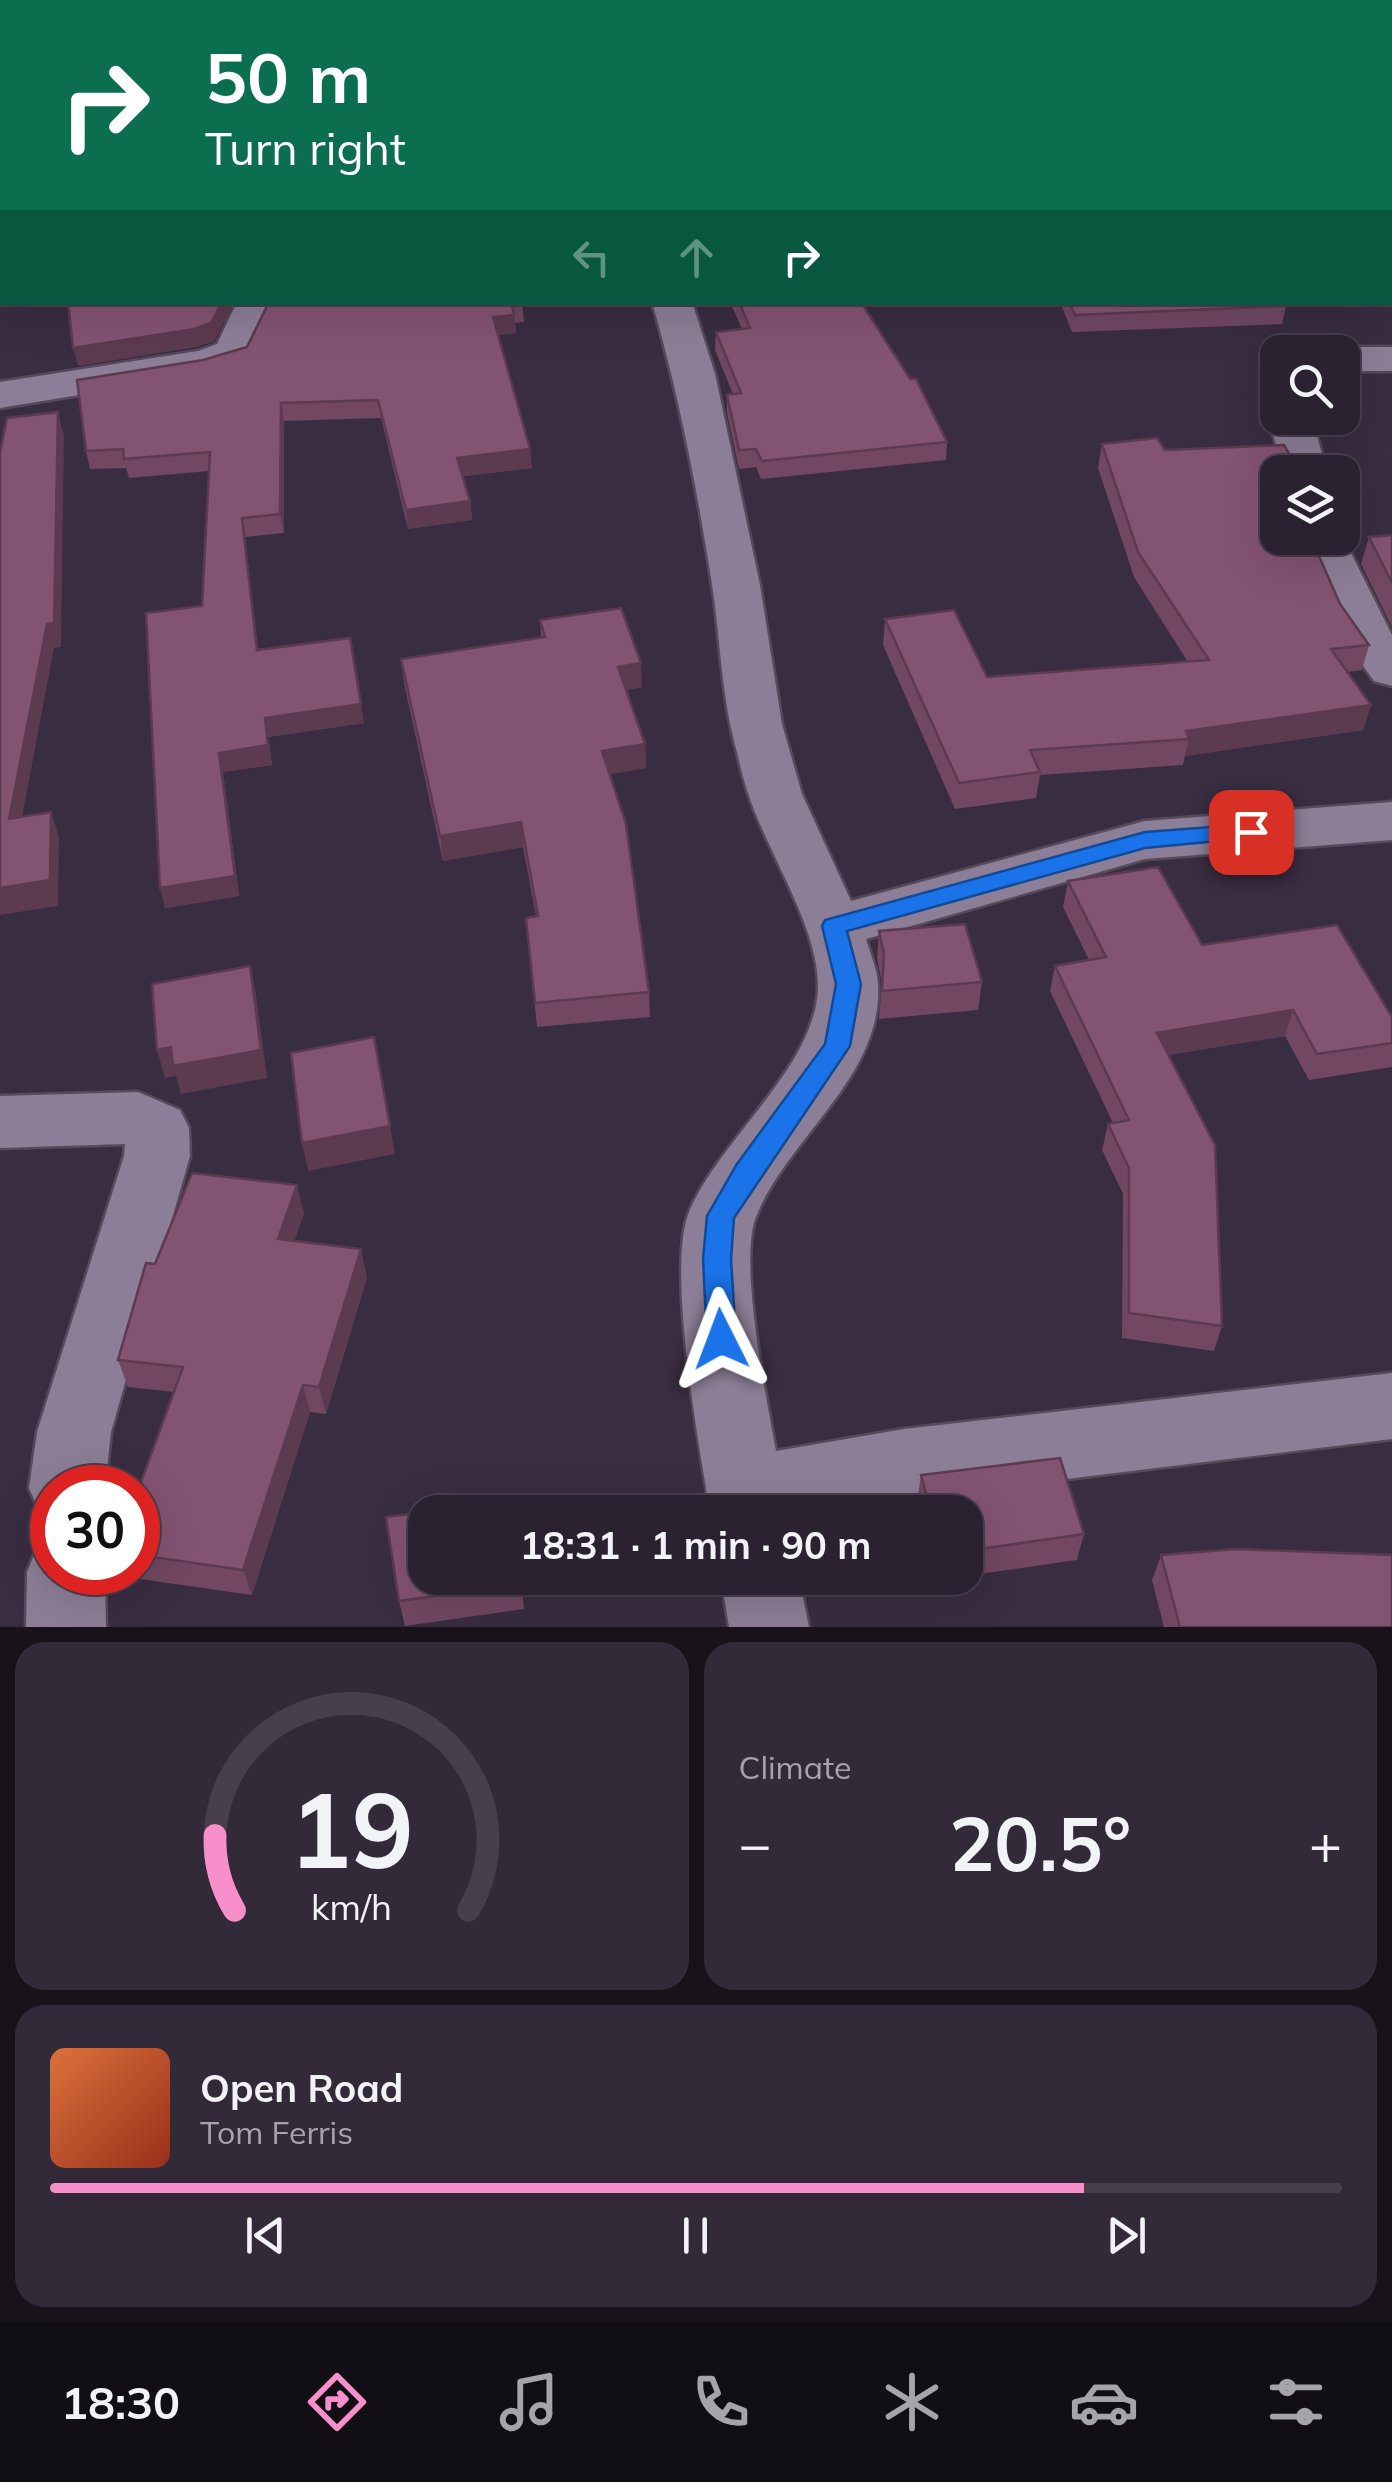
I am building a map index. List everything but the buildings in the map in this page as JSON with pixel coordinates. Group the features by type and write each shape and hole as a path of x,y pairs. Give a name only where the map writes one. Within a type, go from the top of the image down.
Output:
{"street":[{"path":"0,395 206,362 234,352 256,305"},
{"path":"673,305 694,374 736,585 756,724 774,794 834,926 848,984 837,1046 720,1216 717,1259 721,1339 745,1495"},
{"path":"1360,358 1392,358"},
{"path":"1328,555 1361,628 1392,670"},
{"path":"834,926 1145,840 1392,821"},
{"path":"0,1122 138,1118 157,1128 157,1156 74,1432 70,1465"},
{"path":"775,1495 904,1464 1392,1406"},
{"path":"66,1595 66,1627"},
{"path":"763,1595 769,1627"}],"route":[{"path":"721,1339 717,1259 720,1216 837,1046 848,984 834,926 1145,840 1251,832"}]}
